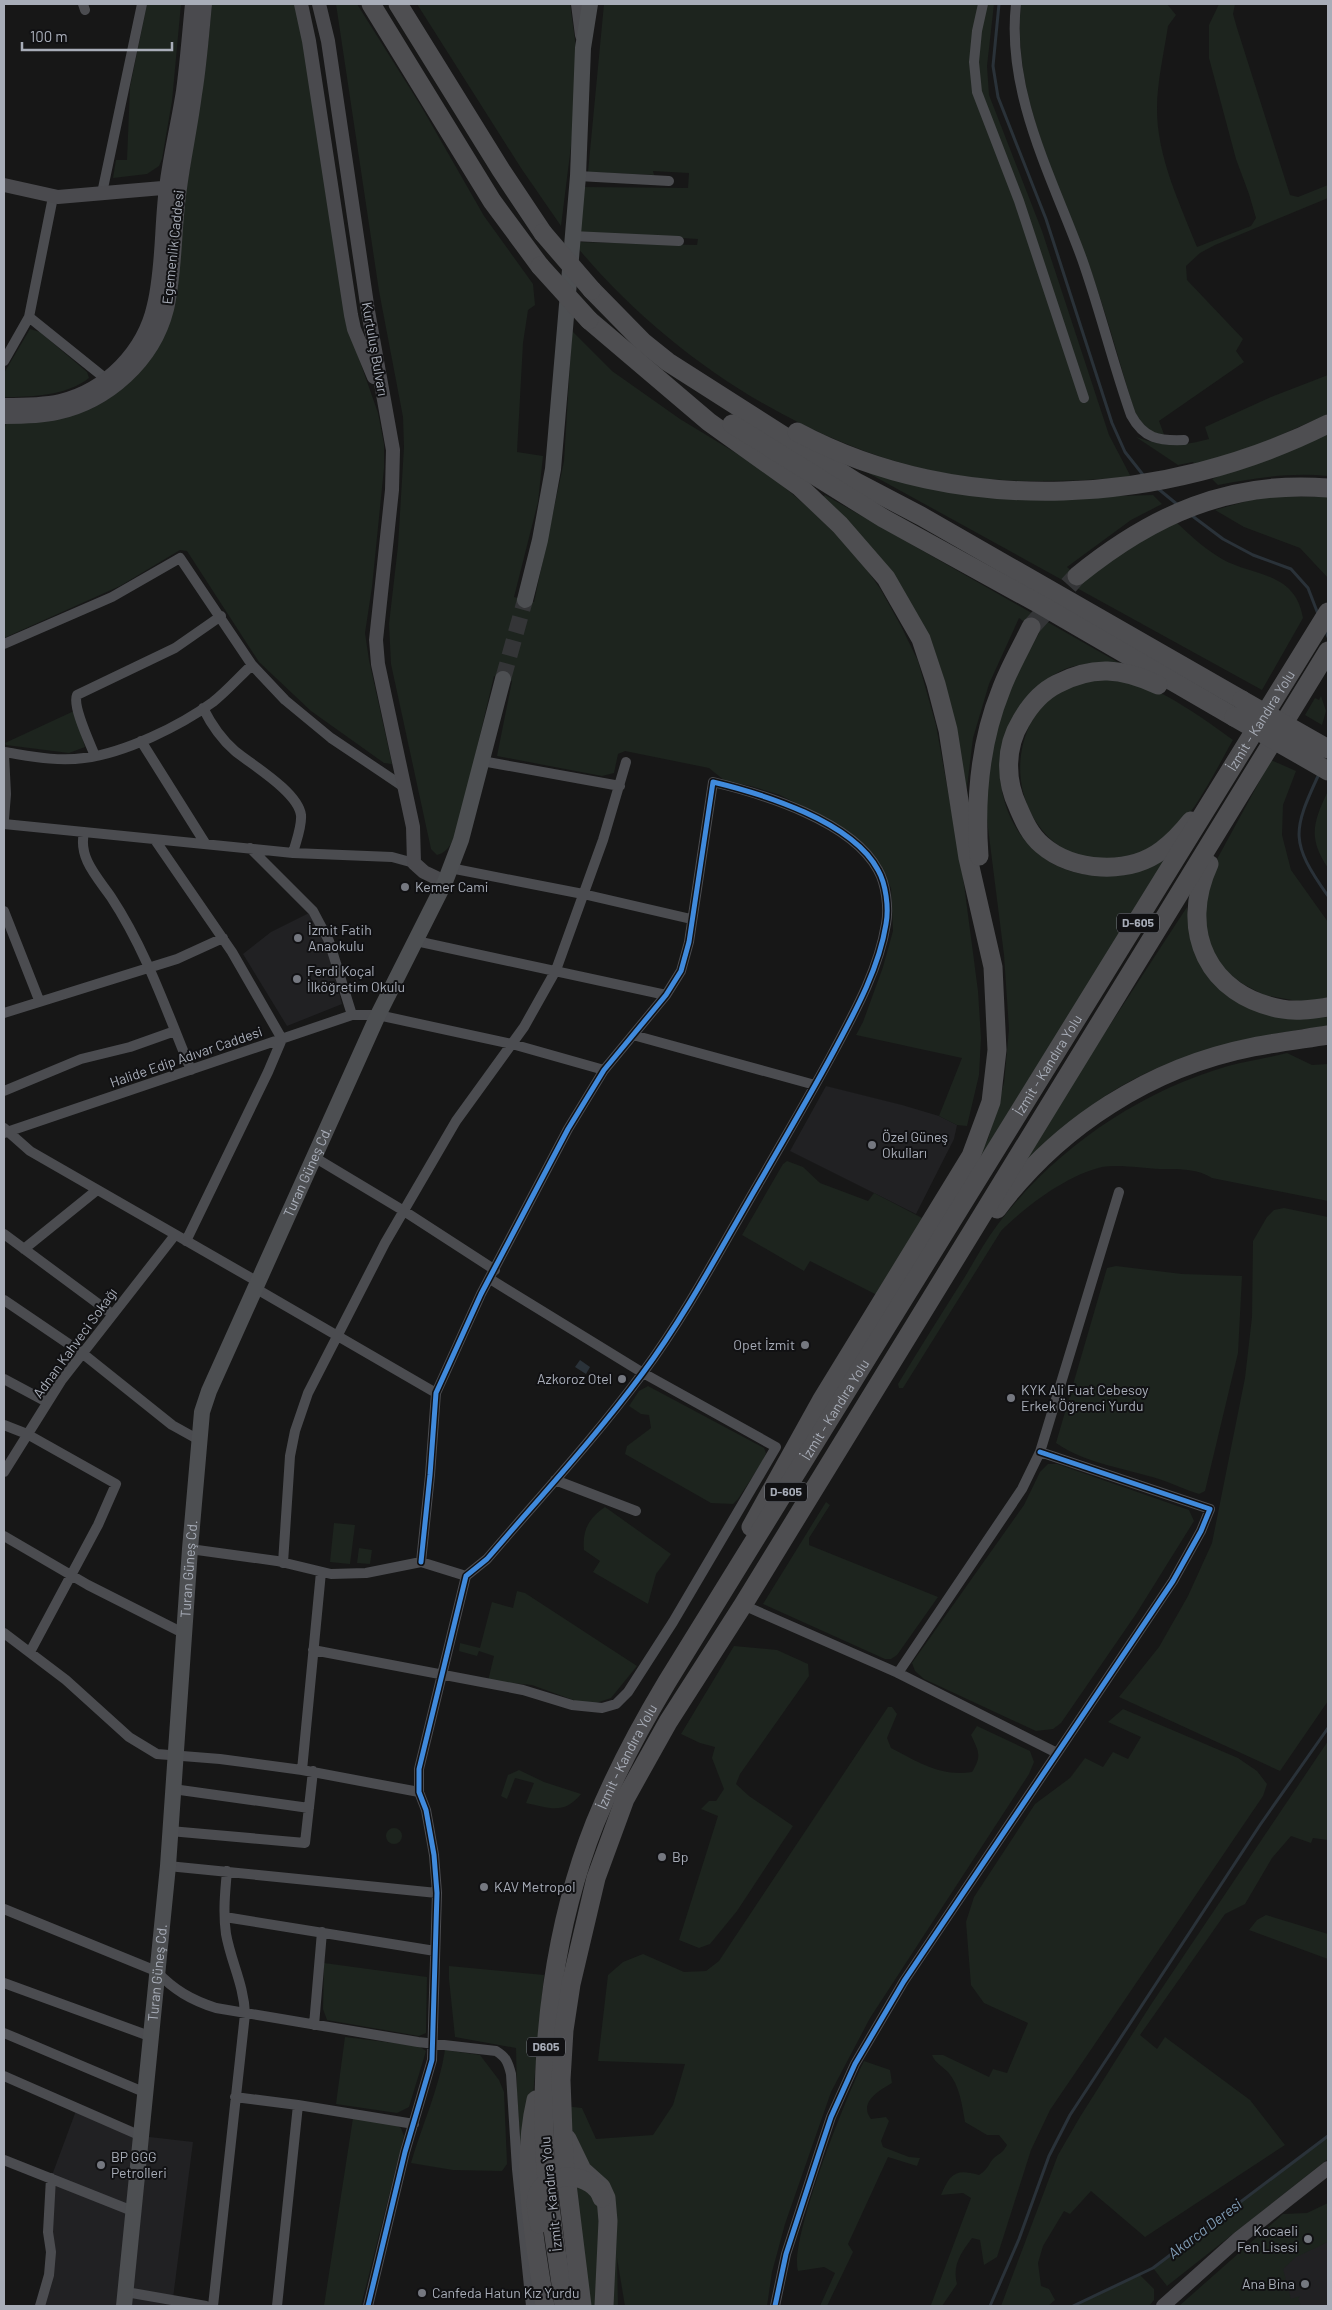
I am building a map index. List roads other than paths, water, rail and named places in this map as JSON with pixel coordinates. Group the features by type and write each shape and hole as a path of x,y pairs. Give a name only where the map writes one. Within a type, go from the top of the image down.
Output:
{"highway":[{"path":"370,4 492,202 540,266 589,320 850,498 1041,605 1328,772"},
{"path":"398,4 501,170 543,233 592,290 637,335 663,370 709,422 800,487 827,511 886,578 921,639 948,730 968,858 984,917 993,967 997,1050 991,1102 971,1156 787,1460 667,1682"},
{"path":"663,370 814,441 864,461 919,477 963,486 1011,490 1108,488 1166,480 1203,472 1267,451 1328,424"},
{"path":"663,370 856,482 921,516 1328,749"},
{"path":"1077,576 1107,552 1150,524 1207,501 1236,494 1300,486 1328,488"},
{"name":"İzmit - Kandıra Yolu","path":"564,2306 545,2154 546,2065 553,1980 583,1858 607,1795 667,1682 1328,612"},
{"path":"984,917 977,832 981,764 989,728 1001,690 1031,627"},
{"name":"İzmit - Kandıra Yolu","path":"582,2306 564,2160 561,2080 564,2030 570,1984 596,1878 625,1799 668,1722 743,1606 1287,718 1310,689 1328,651"},
{"path":"1310,689 1328,670"},
{"path":"1224,782 1185,828 1162,850 1132,864 1090,867 1072,862 1055,854 1042,845 1031,833 1012,794 1008,772 1009,750 1017,727 1030,706 1051,687 1074,675 1096,671 1119,671 1144,678 1234,717"},
{"path":"1302,734 1328,744"},
{"path":"1242,793 1203,877 1196,900 1196,917 1202,947 1209,963 1220,978 1250,998 1284,1010 1328,1007"},
{"path":"915,1323 939,1298 989,1221 1028,1171 1057,1144 1105,1107 1145,1084 1194,1063 1252,1047 1328,1035"},
{"path":"544,2306 528,2193 528,2150 532,2116 546,2065"},
{"path":"563,2127 571,2150 582,2170 601,2186 606,2198 608,2221 604,2306"},
{"path":"552,2306 536,2202 538,2194 545,2185 570,2177 579,2177 597,2188 602,2198 604,2218 598,2306"}],"main road":[{"name":"Egemenlik Caddesi","path":"4,406 49,403 66,399 106,379 132,353 151,317 173,187 192,4"},
{"name":"Egemenlik Caddesi","path":"4,417 44,416 77,407 115,387 143,357 161,326 169,299 173,187 197,85 205,4"},
{"name":"Kurtuluş Bulvarı","path":"300,4 309,40 354,329 386,406"},
{"name":"Kurtuluş Bulvarı","path":"319,4 328,41 368,311 386,406"},
{"path":"578,4 583,48"},
{"path":"525,600 540,540 553,469 578,176 583,48 590,4"},
{"path":"4,185 53,197 173,187"},
{"path":"386,406 392,432 394,468 376,640 378,664 413,827 414,863 424,872 448,875"},
{"name":"Turan Güneş Cd.","path":"125,2299 152,2037 156,1971 168,1866 190,1549 202,1412 209,1391 378,1015 448,875 461,840 503,679"},
{"path":"1163,2306 1239,2238 1328,2168"},
{"path":"1174,2306 1243,2243 1328,2176"}],"street":[{"path":"102,193 142,4"},
{"path":"983,4 976,31 974,62 976,92 1016,193 1084,398"},
{"path":"1016,4 1014,38 1022,93 1031,125 1082,261 1131,415 1146,436 1165,441 1184,440"},
{"path":"578,176 669,181"},
{"path":"4,361 29,317 53,197"},
{"path":"572,236 679,241"},
{"path":"29,317 106,379"},
{"path":"4,644 112,597 180,558 252,665 285,700 331,738 404,787"},
{"path":"95,756 77,708 75,699 77,695 175,648 220,616"},
{"path":"4,819 6,794 4,753 62,759 95,756 140,741 214,701 252,665"},
{"path":"203,708 220,735 235,751 286,792 297,805 301,814 300,829 293,852"},
{"path":"140,741 205,843"},
{"path":"482,761 620,786"},
{"path":"284,1563 285,1516 295,1431 308,1393 385,1243 456,1121 524,1027 556,970 620,786 626,762"},
{"path":"368,2306 388,2217 432,2060 434,2044 437,1893 434,1855 426,1810 419,1792 419,1769 466,1576 487,1559 643,1373 711,1265 815,1085 858,1006 879,953 887,922 886,893 878,870 849,839 824,823 760,794 713,782 692,919 681,971 666,995 604,1070 568,1129 492,1275 436,1393 421,1562"},
{"path":"4,824 293,852 392,857 414,863"},
{"path":"84,833 82,841 84,855 124,916 149,968 191,1070"},
{"path":"155,840 223,938 282,1039 268,1072 186,1241"},
{"path":"250,848 313,911 329,941 352,1015"},
{"path":"448,875 583,894 692,919"},
{"path":"4,911 39,1000"},
{"path":"4,1013 39,1000 149,968 204,948 223,938"},
{"path":"416,941 666,995"},
{"name":"Halide Edip Adıvar Caddesi","path":"5,1131 352,1015 378,1015 512,1044 604,1070"},
{"path":"4,1091 81,1059 130,1047 175,1031"},
{"path":"633,1035 815,1085"},
{"path":"5,1131 30,1151 186,1241 338,1337 436,1393"},
{"path":"314,1157 404,1211 492,1275 643,1373 776,1447 673,1622 628,1692 616,1704 602,1708 589,1708 523,1690 441,1676 314,1650"},
{"path":"24,1249 97,1190"},
{"path":"898,1674 1022,1489 1040,1452 1119,1192"},
{"path":"4,1234 112,1314"},
{"name":"Adnan Kahveci Sokağı","path":"4,1472 48,1402 82,1354 175,1235"},
{"path":"4,1300 82,1354 172,1425 199,1440"},
{"path":"4,1379 48,1402"},
{"path":"4,1425 27,1434 116,1484 30,1652"},
{"path":"776,2306 786,2254 831,2117 855,2064 904,1982 1173,1581 1201,1531 1210,1509 1040,1452"},
{"path":"555,1480 636,1511"},
{"path":"4,1536 71,1575 185,1634"},
{"path":"190,1549 284,1563 321,1572 366,1573 421,1562 466,1576"},
{"path":"302,1770 321,1572"},
{"path":"743,1606 898,1674 1057,1753"},
{"path":"4,1633 30,1652 130,1737 157,1754 220,1759 302,1770 419,1792"},
{"path":"170,1831 305,1843 314,1772"},
{"path":"174,1790 309,1808"},
{"path":"168,1866 437,1893"},
{"path":"213,2306 245,2014 243,1989 226,1935 227,1871"},
{"path":"4,1909 156,1971 174,1990 185,1997 216,2008 434,2044 496,2051 504,2056 508,2063 531,2306"},
{"path":"225,1917 435,1951"},
{"path":"314,2025 322,1932"},
{"path":"4,1982 152,2037"},
{"path":"4,2033 146,2093"},
{"path":"4,2076 142,2136"},
{"path":"236,2097 414,2124"},
{"path":"277,2306 298,2105"},
{"path":"4,2160 135,2212"},
{"path":"40,2306 51,2259 48,2232 51,2178"},
{"path":"125,2299 206,2306"}],"waterway":[{"path":"999,4 993,66 998,97 1046,219 1112,423 1125,452 1144,476"},
{"path":"1156,487 1178,505"},
{"path":"1191,515 1223,539 1253,555 1291,569 1308,588 1318,614"},
{"path":"1325,629 1328,637"},
{"path":"1319,774 1304,810 1299,836 1301,849 1307,862 1328,896"},
{"path":"990,2306 1019,2239 1049,2156 1070,2115 1260,1825 1328,1728"},
{"name":"Akarca Deresi","path":"1073,2306 1153,2268 1328,2136"}],"tunnel":[{"path":"1031,627 1077,576"},
{"path":"503,679 525,600"}],"place":[{"name":"Kemer Cami","path":"405,887"},
{"name":"İzmit Fatih Anaokulu","path":"298,938"},
{"name":"Ferdi Koçal İlköğretim Okulu","path":"297,979"},
{"name":"Özel Güneş Okulları","path":"872,1145"},
{"name":"Opet İzmit","path":"805,1345"},
{"name":"Azkoroz Otel","path":"622,1379"},
{"name":"KYK Ali Fuat Cebesoy Erkek Öğrenci Yurdu","path":"1011,1398"},
{"name":"Bp","path":"662,1857"},
{"name":"KAV Metropol","path":"484,1887"},
{"name":"BP GGG Petrolleri","path":"101,2165"},
{"name":"Kocaeli Fen Lisesi","path":"1308,2239"},
{"name":"Ana Bina","path":"1305,2284"},
{"name":"Canfeda Hatun Kız Yurdu","path":"422,2293"}]}
